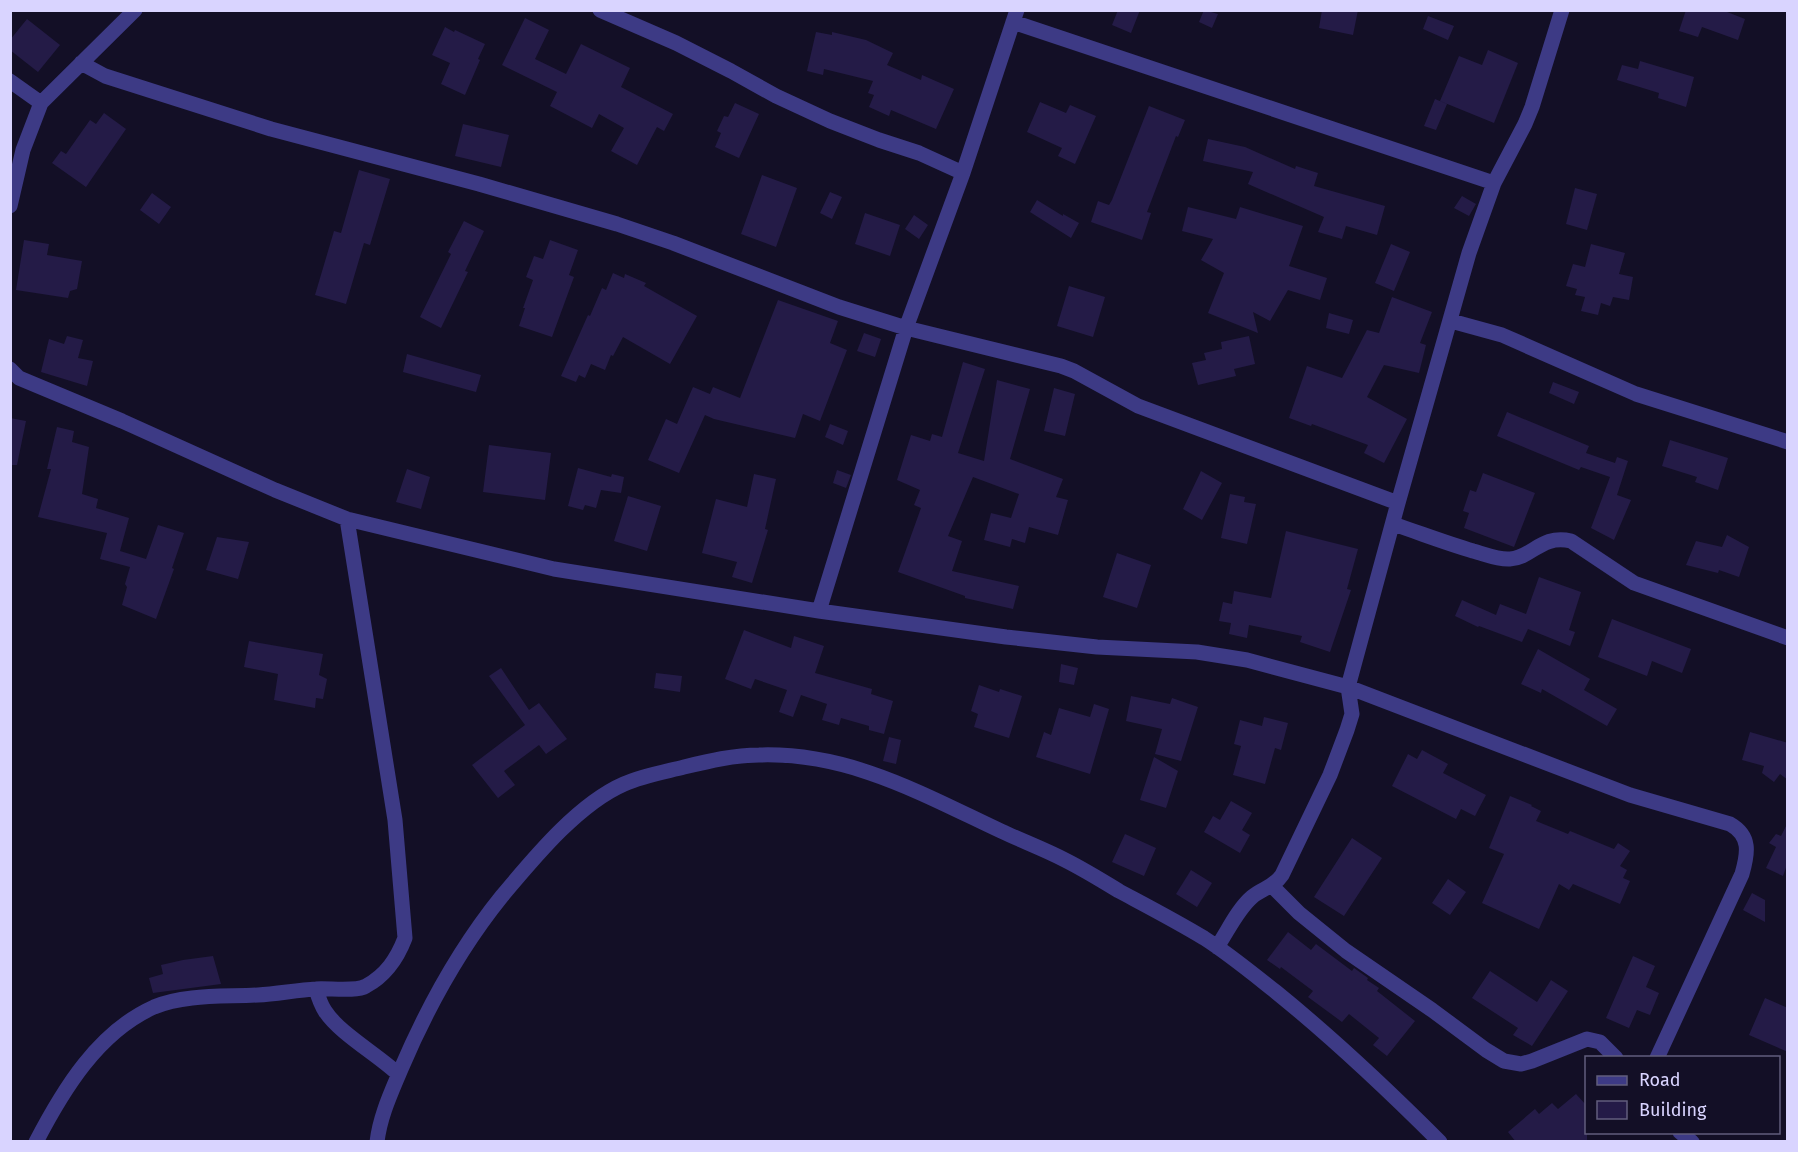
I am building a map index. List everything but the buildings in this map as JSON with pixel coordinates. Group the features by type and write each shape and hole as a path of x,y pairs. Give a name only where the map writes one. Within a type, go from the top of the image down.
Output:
{"street":[{"path":"10,206 23,150 41,104 135,10"},
{"path":"600,10 676,43 776,96 830,121 919,153 963,173"},
{"path":"1217,947 1245,904 1256,894 1272,886 1285,870 1334,764 1352,714 1348,687 1469,253 1494,183 1525,124 1562,10"},
{"path":"819,611 906,328 963,173 1015,16 1494,183"},
{"path":"81,63 105,76 271,129 479,183 617,224 839,307 906,328 1061,366 1138,406 1398,503"},
{"path":"10,81 41,104"},
{"path":"1451,321 1502,335 1636,394 1788,442"},
{"path":"10,369 19,378 347,519 554,569 819,611 1006,637 1097,647 1197,652 1247,660 1348,687 1630,795 1730,824 1743,834 1746,850 1739,882 1658,1056"},
{"path":"36,1142 60,1097 94,1053 124,1025 155,1007 193,997 364,988 384,974 398,956 405,938 395,820 347,519"},
{"path":"1393,524 1443,542 1499,558 1518,558 1548,542 1564,540 1571,542 1634,583 1788,638"},
{"path":"377,1142 387,1099 413,1040 440,990 493,907 547,843 603,796 625,784 717,759 757,755 791,755 842,763 923,793 1065,860 1184,927 1217,947 1315,1024 1378,1080 1440,1142"},
{"path":"1272,886 1299,913 1331,939 1504,1061 1521,1064 1587,1039 1600,1042 1615,1056"},
{"path":"316,989 325,1012 398,1074"}]}
